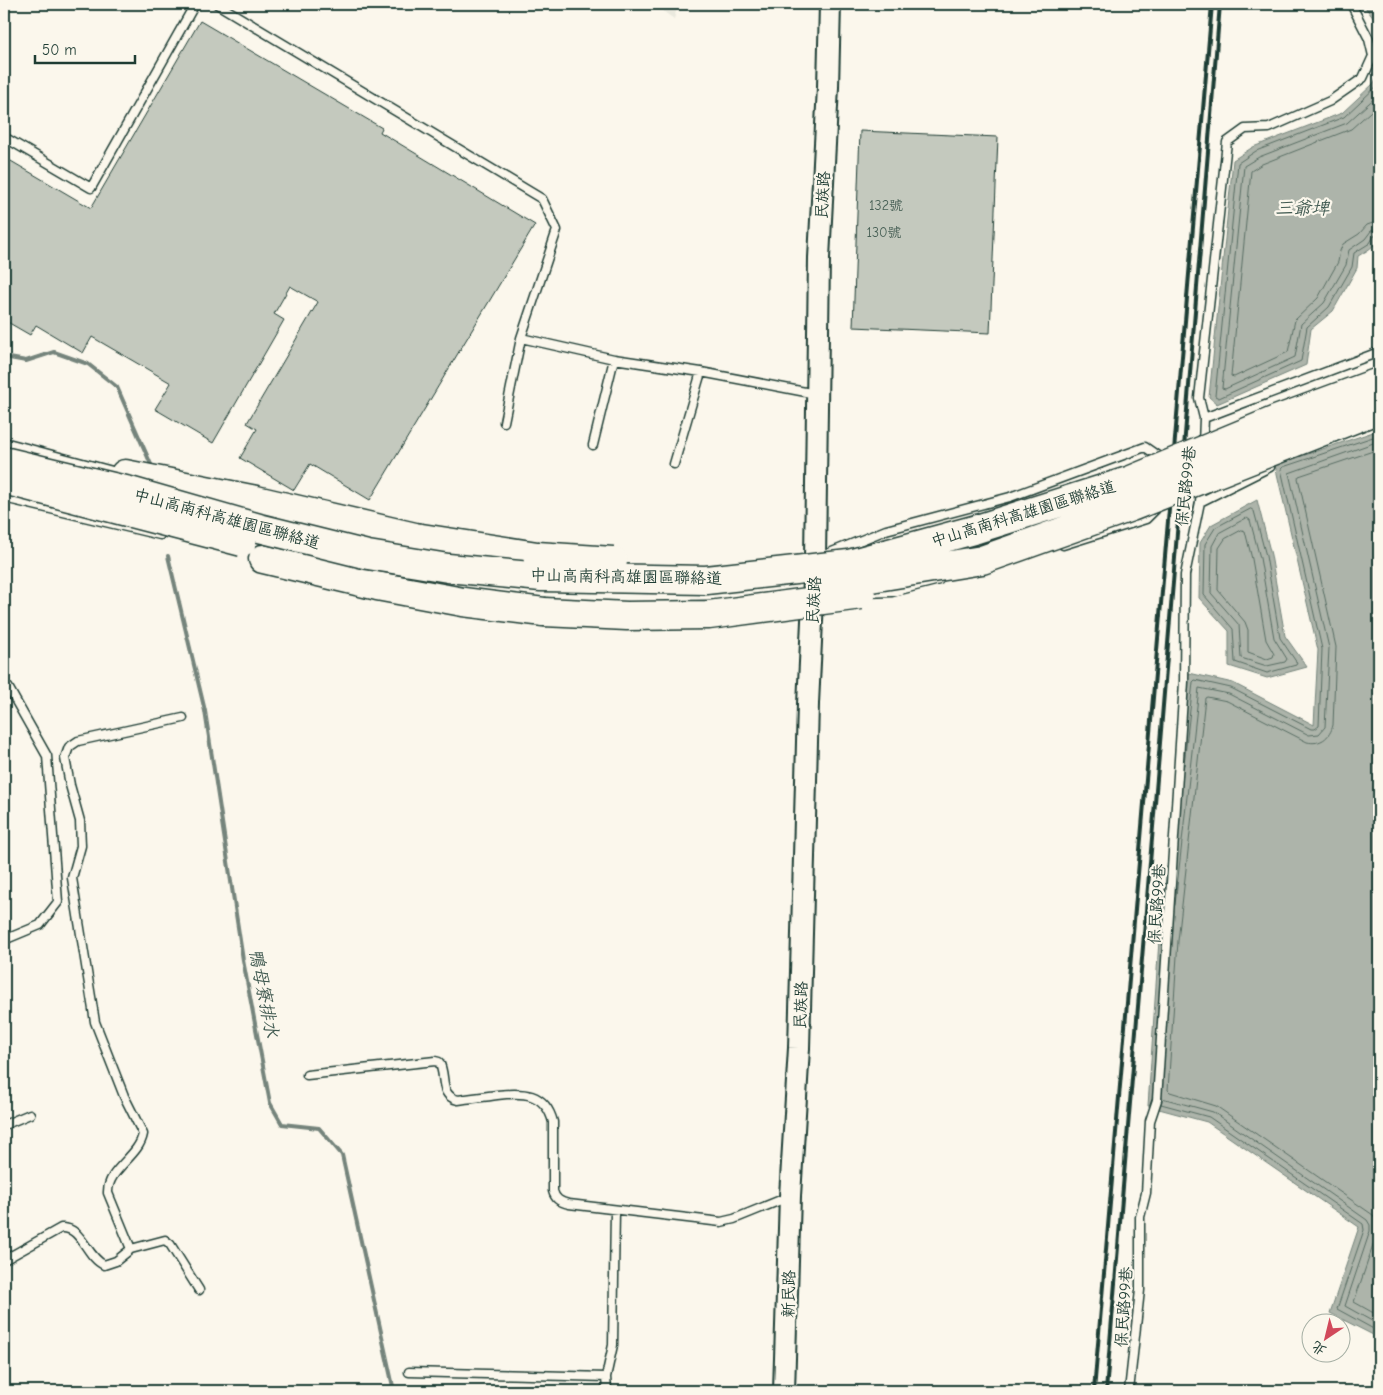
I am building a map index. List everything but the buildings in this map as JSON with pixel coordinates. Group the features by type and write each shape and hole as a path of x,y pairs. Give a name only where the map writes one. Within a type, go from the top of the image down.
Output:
{"highway":[{"name":"中山高南科高雄園區聯絡道","path":"4,461 126,490 259,528 368,555 448,568 541,577 706,580 849,564 977,529 1131,480 1276,420 1379,382"},
{"name":"中山高南科高雄園區聯絡道","path":"4,480 279,552 414,582 539,595 705,598 842,583 982,560 1131,507 1379,409"},
{"path":"125,474 256,500 415,537 537,556 627,562 719,560 837,548 977,529"},
{"path":"258,558 377,586 463,602 544,612 626,616 719,614 854,597 982,560"}],"street":[{"name":"民族路","path":"790,1196 799,1048 813,595 810,559 819,258 828,87 830,4"},
{"name":"新民路","path":"784,1391 790,1196"}],"lane":[{"path":"4,137 91,188 195,4"},
{"path":"217,4 542,199 557,230 521,338 504,422"},
{"name":"保民路99巷","path":"1202,456 1204,418 1199,398 1227,142 1245,130 1269,128 1330,101 1363,78 1373,56 1369,39 1351,4"},
{"path":"521,338 614,359 702,372 816,394"},
{"path":"1204,418 1379,352"},
{"path":"593,445 614,359"},
{"path":"674,464 702,372"},
{"path":"4,442 125,474 194,496"},
{"path":"810,559 886,530 1010,497 1145,447 1158,456 1157,482"},
{"path":"1200,502 1281,462"},
{"name":"保民路99巷","path":"1129,1391 1140,1290 1140,1217 1146,1193 1150,1121 1157,1100 1184,682 1186,575 1200,502 1202,474"},
{"path":"1054,548 1146,519 1156,509 1157,491"},
{"path":"4,498 167,536"},
{"path":"258,558 327,566"},
{"path":"565,566 613,569"},
{"path":"784,597 892,592 949,577"},
{"path":"4,940 40,925 58,902 47,756 8,687"},
{"path":"131,1249 108,1193 108,1186 111,1179 139,1146 143,1134 124,1096 95,1022 72,878 81,846 80,821 70,785 66,758 69,747 78,741 183,718"},
{"path":"307,1075 435,1061 440,1062 443,1068 445,1092 450,1098 458,1100 516,1093 529,1094 542,1101 550,1111 553,1122 553,1191 555,1197 569,1204 721,1222 734,1219 790,1196"},
{"path":"4,1125 30,1114"},
{"path":"608,1391 606,1377 613,1346 616,1210"},
{"path":"4,1260 61,1228 74,1230 93,1258 104,1265 116,1262 131,1249 165,1240 170,1244 199,1290"},
{"path":"409,1372 606,1377"}],"shaded area":[{"path":"653,4 678,4 674,19"}],"water":[{"path":"1363,4 1379,4 1379,26"},
{"name":"三爺埤","path":"1379,74 1379,236 1377,241 1358,256 1357,268 1333,311 1311,329 1306,365 1217,404 1209,397 1233,160 1253,147 1342,113 1373,84"},
{"path":"1379,430 1379,1338 1350,1323 1350,1312 1330,1312 1359,1227 1207,1122 1148,1106 1159,940 1189,673 1233,683 1314,725 1318,650 1275,465"},
{"path":"1257,500 1271,555 1285,636 1307,667 1267,678 1229,666 1229,631 1199,598 1200,543 1211,525"}],"waterway":[{"name":"鴨母寮排水","path":"4,357 26,361 54,352 88,364 117,387 153,469"},
{"name":"鴨母寮排水","path":"168,556 205,711 243,960 270,1103 282,1124 319,1128 342,1155 394,1391"}],"railway":[{"path":"1094,1391 1212,4"},
{"path":"1106,1391 1220,4"}]}
